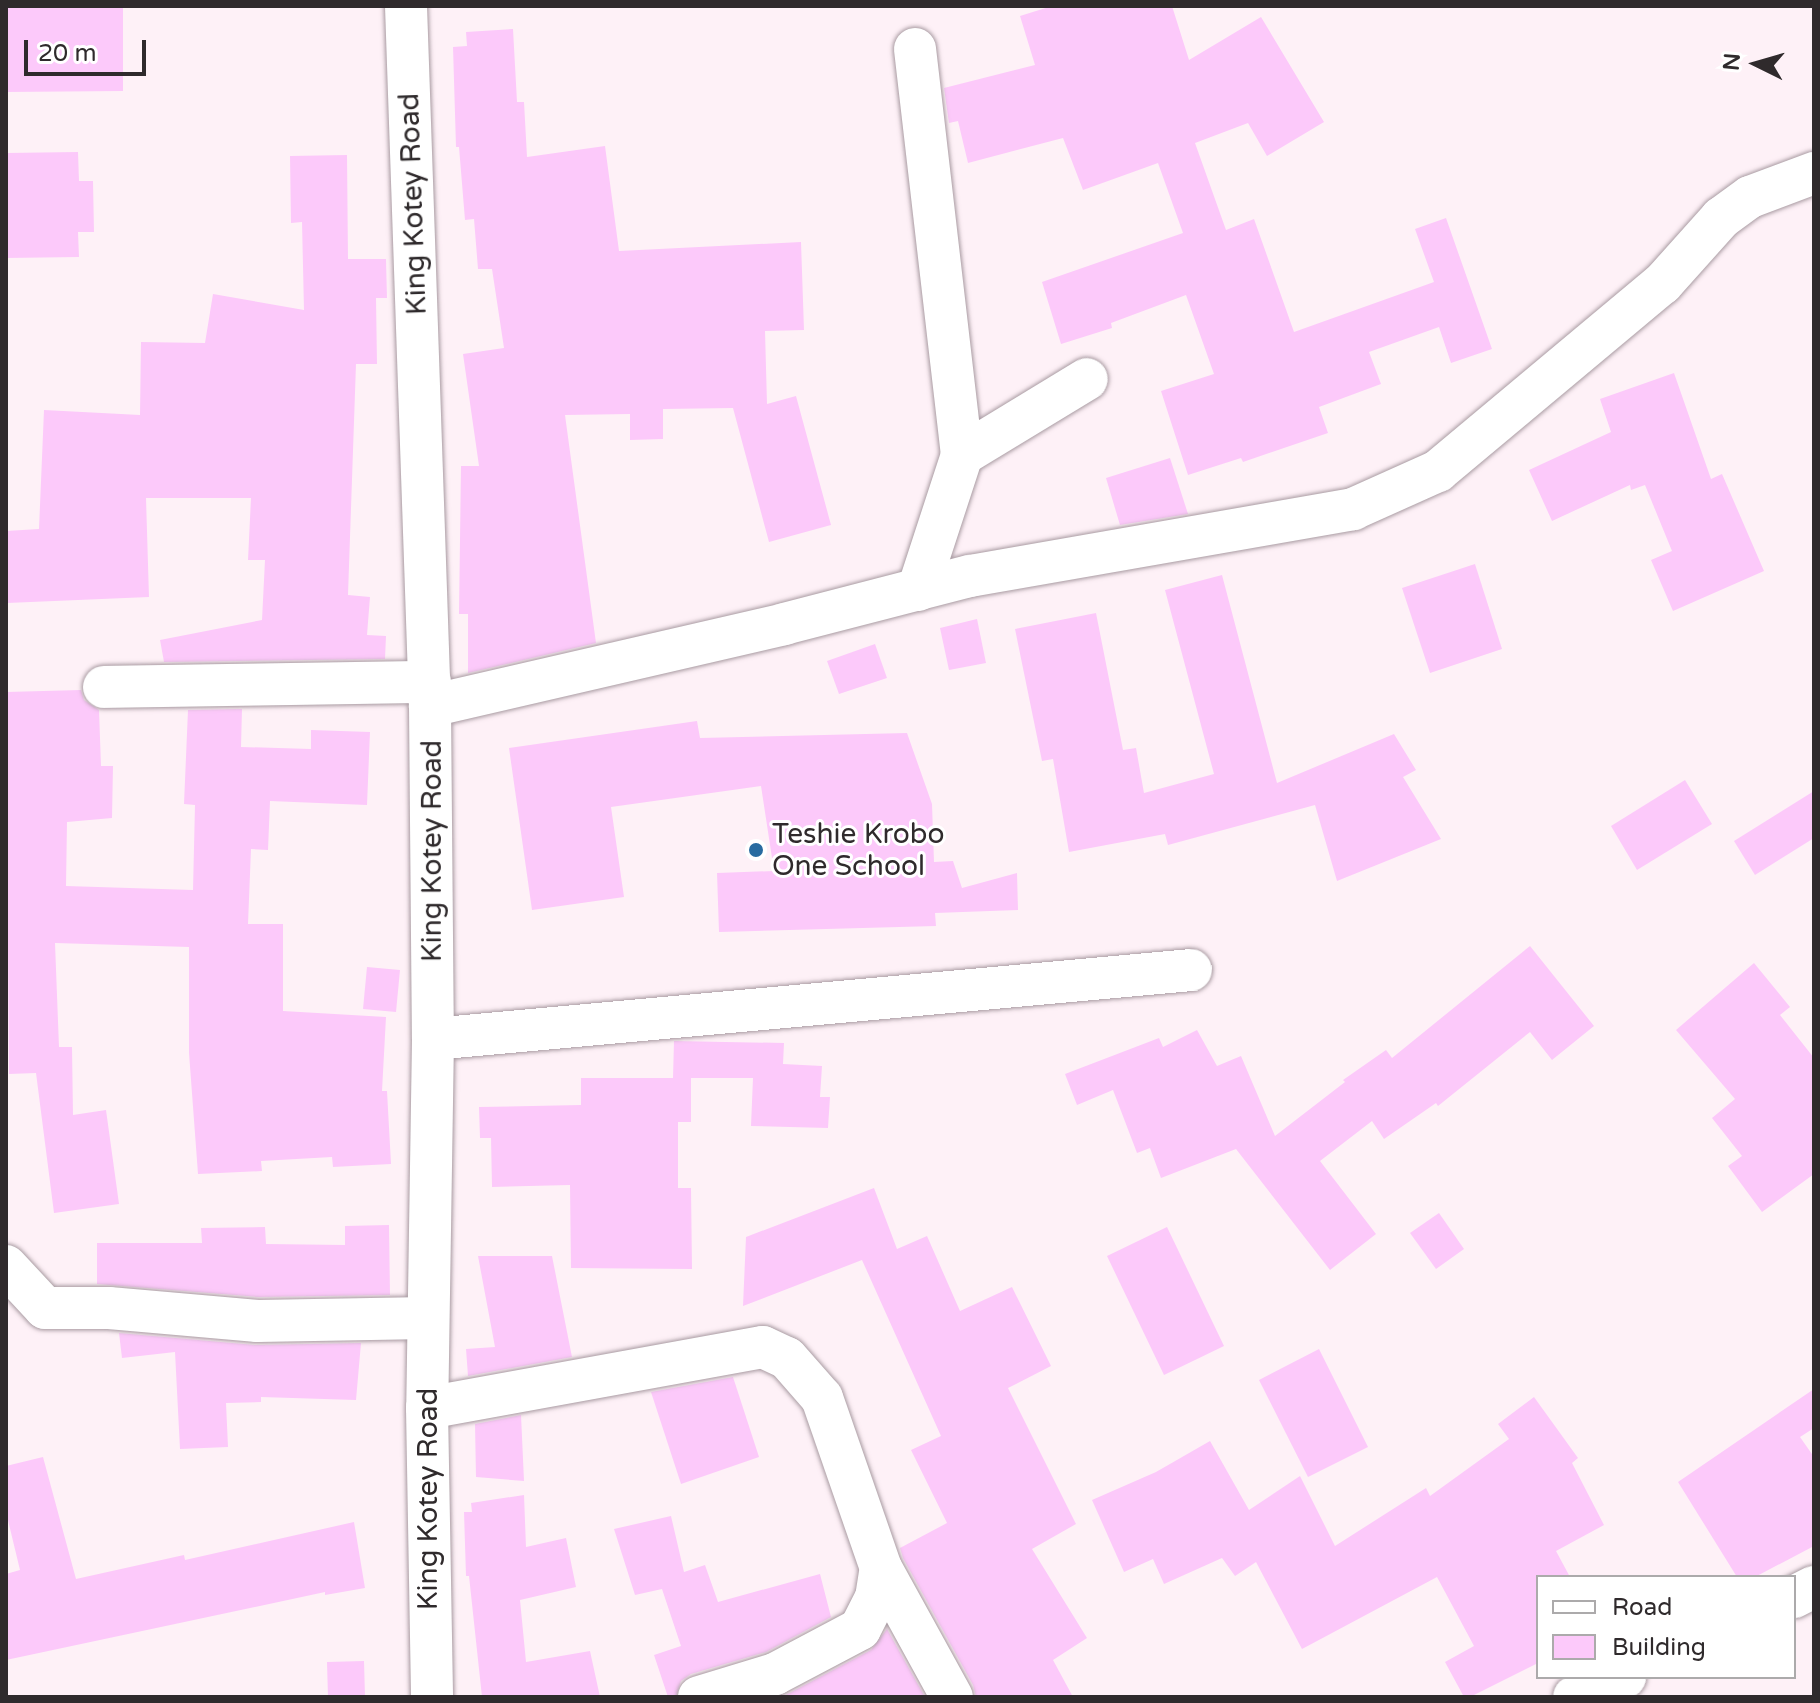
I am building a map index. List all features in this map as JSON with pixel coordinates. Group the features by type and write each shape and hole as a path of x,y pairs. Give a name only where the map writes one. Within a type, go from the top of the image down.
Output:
{"street":[{"name":"King Kotey Road","path":"406,6 430,694 433,1039 427,1408 432,1697"},
{"path":"915,49 962,455 918,590"},
{"path":"104,687 430,694 918,590 970,576 1353,509 1438,471 1662,284 1721,218 1750,197 1814,173"},
{"path":"962,455 1087,379"},
{"path":"433,1039 1191,970"},
{"path":"6,1266 45,1308 109,1308 257,1321 428,1318"},
{"path":"427,1408 763,1347 787,1358 822,1398 881,1568 952,1697"},
{"path":"699,1697 775,1674 860,1629 876,1598 881,1568"},
{"path":"1796,1596 1814,1587"},
{"path":"1574,1697 1620,1679"}],"building":[{"path":"6,6 123,6 123,91 6,92"},
{"path":"1052,6 1172,6 1189,60 1261,17 1324,122 1267,156 1248,123 1195,143 1226,230 1254,219 1294,332 1434,282 1415,229 1446,218 1492,349 1451,363 1439,327 1369,352 1381,384 1319,407 1328,433 1243,462 1241,458 1188,475 1161,391 1214,374 1186,295 1111,323 1112,328 1061,344 1042,282 1183,233 1158,163 1083,190 1063,138 968,163 958,121 949,123 944,88 1035,65 1020,16"},
{"path":"513,29 517,102 524,102 527,157 605,146 619,251 801,242 804,330 765,331 767,404 796,396 831,525 769,542 733,408 663,409 663,439 630,440 630,414 565,415 596,643 468,673 468,614 459,614 461,466 479,466 463,354 504,348 492,269 478,269 474,219 465,220 459,147 456,147 453,47 467,46 466,32"},
{"path":"78,152 79,181 93,181 94,232 78,232 79,257 6,258 6,153"},
{"path":"347,155 348,259 386,259 387,298 376,298 377,364 356,364 348,595 370,597 367,635 386,636 385,659 164,662 160,640 262,620 265,560 248,560 251,498 146,498 149,597 7,603 6,531 39,529 44,410 140,415 141,342 205,343 213,294 304,310 302,222 291,223 290,156"},
{"path":"1674,373 1711,479 1722,474 1764,571 1673,611 1651,560 1672,551 1645,485 1631,490 1630,485 1552,521 1529,470 1611,432 1600,399"},
{"path":"1170,458 1188,514 1120,525 1106,478"},
{"path":"1475,564 1502,649 1430,673 1402,588"},
{"path":"1222,575 1277,783 1394,734 1416,770 1403,777 1441,839 1337,881 1315,805 1168,845 1165,834 1069,852 1053,759 1042,761 1015,629 1096,613 1123,750 1136,748 1144,793 1214,774 1165,590"},
{"path":"977,619 986,663 949,670 940,628"},
{"path":"875,644 887,678 839,694 827,661"},
{"path":"81,690 84,700 99,710 101,766 113,766 112,818 67,822 66,886 193,890 195,805 184,804 188,710 242,709 241,747 311,749 311,730 370,732 367,805 270,801 268,850 251,849 248,924 283,924 283,1011 386,1017 382,1091 387,1091 391,1164 333,1167 332,1157 261,1161 262,1171 198,1174 189,1053 189,947 55,943 59,1047 72,1047 73,1115 106,1110 119,1204 54,1213 36,1073 9,1074 6,692"},
{"path":"697,721 700,738 907,733 932,804 934,862 953,861 962,888 1017,873 1018,910 935,913 936,926 719,932 717,873 774,871 761,786 611,807 624,897 532,910 509,748"},
{"path":"1685,780 1712,824 1637,870 1611,826"},
{"path":"1814,791 1814,838 1755,875 1734,841"},
{"path":"1530,946 1594,1026 1552,1060 1530,1032 1438,1106 1436,1103 1384,1139 1372,1121 1320,1161 1376,1234 1330,1270 1236,1149 1161,1178 1150,1148 1137,1153 1113,1090 1077,1105 1065,1074 1159,1038 1163,1047 1197,1030 1217,1066 1241,1056 1275,1136 1345,1082 1343,1080 1386,1050 1392,1058"},
{"path":"1754,963 1790,1007 1780,1015 1814,1058 1814,1174 1762,1212 1728,1166 1742,1156 1712,1118 1735,1099 1676,1030"},
{"path":"367,967 400,970 396,1012 363,1009"},
{"path":"674,1041 784,1043 783,1064 822,1066 820,1097 830,1097 828,1128 751,1126 753,1078 691,1078 691,1122 678,1122 678,1188 691,1188 692,1269 571,1268 570,1185 492,1187 491,1138 480,1138 479,1107 581,1105 581,1078 673,1078"},
{"path":"874,1188 897,1249 927,1236 960,1311 1012,1287 1051,1366 1008,1388 1076,1524 1032,1549 1087,1638 1053,1660 1073,1697 976,1697 973,1685 903,1558 900,1548 947,1523 911,1450 941,1436 862,1260 743,1306 746,1237"},
{"path":"1439,1213 1464,1249 1436,1269 1410,1233"},
{"path":"389,1225 390,1295 258,1297 97,1284 97,1243 202,1243 201,1228 265,1227 266,1244 345,1245 345,1226"},
{"path":"1167,1227 1224,1346 1164,1375 1107,1256"},
{"path":"478,1256 552,1256 572,1357 468,1376 466,1349 495,1347"},
{"path":"119,1333 255,1345 361,1343 356,1400 261,1397 261,1402 226,1403 228,1447 180,1449 175,1352 122,1358"},
{"path":"1319,1349 1368,1447 1308,1477 1259,1380"},
{"path":"733,1377 759,1457 681,1484 651,1392"},
{"path":"1814,1389 1814,1428 1800,1437 1814,1457 1814,1546 1759,1575 1736,1575 1678,1482"},
{"path":"1534,1397 1578,1458 1572,1463 1604,1525 1556,1551 1569,1575 1536,1575 1536,1664 1470,1697 1464,1697 1445,1662 1474,1646 1437,1577 1302,1649 1256,1562 1235,1576 1222,1558 1164,1584 1153,1559 1124,1572 1092,1500 1156,1472 1210,1441 1249,1510 1300,1476 1335,1546 1426,1488 1430,1496 1509,1439 1498,1424"},
{"path":"521,1415 524,1481 476,1477 475,1424"},
{"path":"43,1457 76,1579 184,1555 185,1560 354,1522 365,1588 325,1595 325,1592 6,1660 6,1574 20,1570 6,1512 6,1466"},
{"path":"524,1495 526,1547 566,1538 576,1587 520,1600 526,1662 590,1651 600,1697 482,1697 469,1576 466,1576 464,1512 472,1512 471,1503"},
{"path":"671,1516 684,1572 705,1565 718,1602 820,1574 831,1617 766,1652 691,1674 681,1681 676,1697 668,1697 654,1655 681,1646 662,1589 635,1595 614,1529"},
{"path":"887,1629 925,1697 782,1697 871,1650"},
{"path":"364,1661 365,1697 328,1697 327,1662"}],"place":[{"name":"Teshie Krobo One School","path":"756,850"}]}
